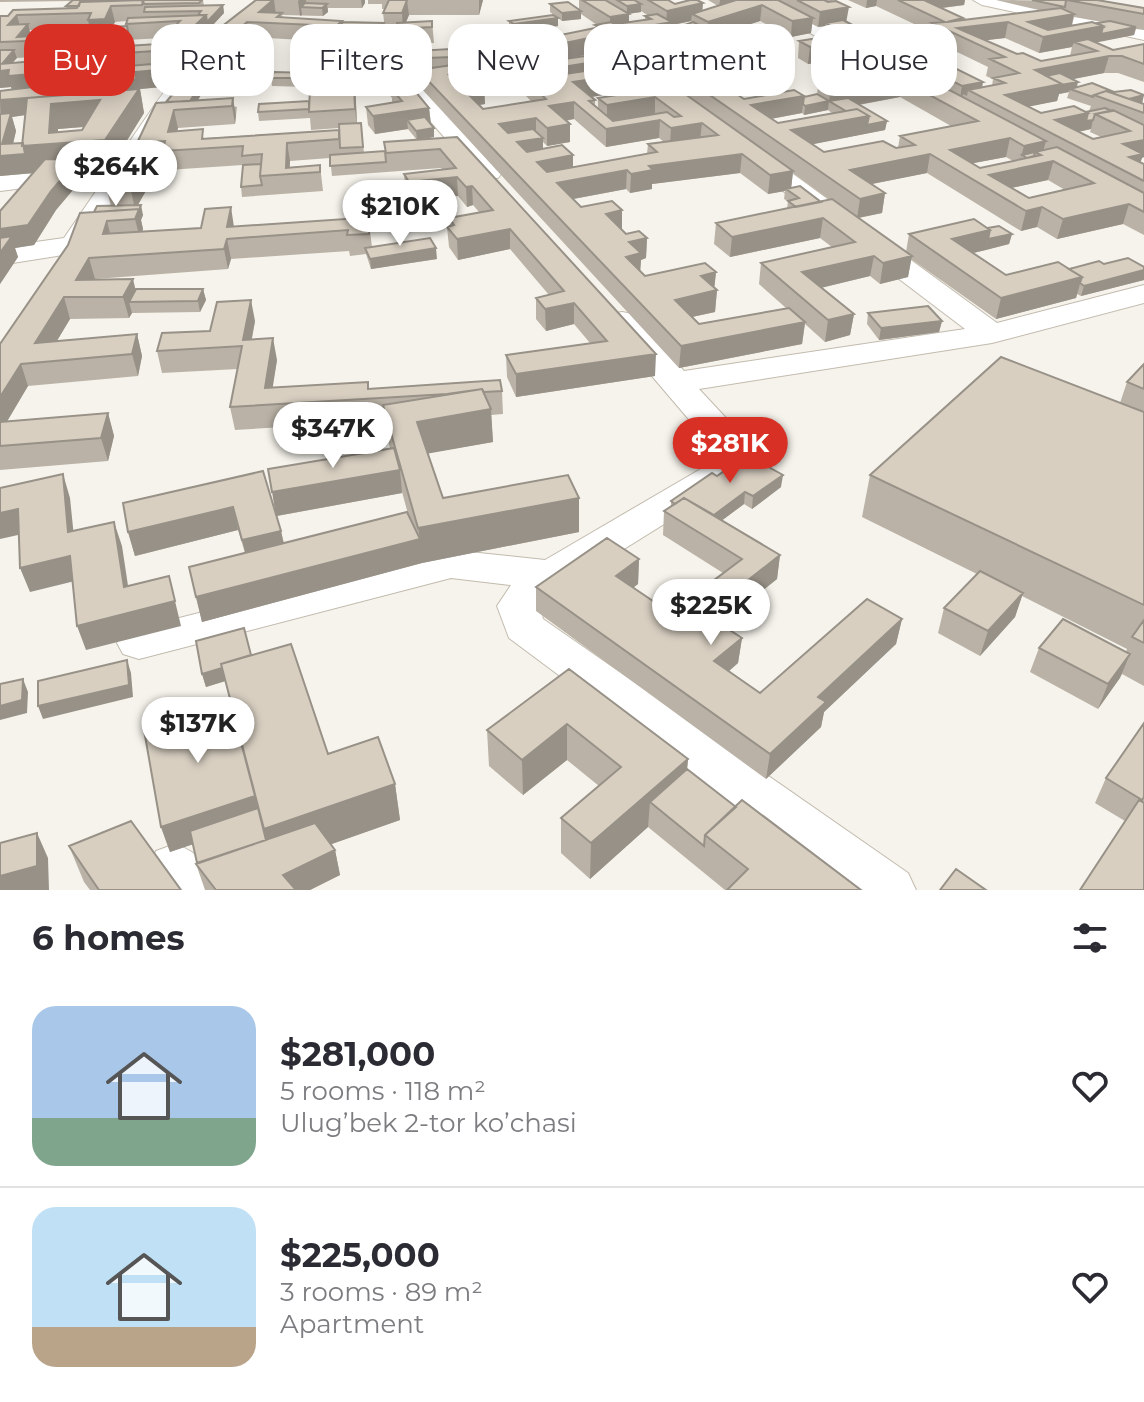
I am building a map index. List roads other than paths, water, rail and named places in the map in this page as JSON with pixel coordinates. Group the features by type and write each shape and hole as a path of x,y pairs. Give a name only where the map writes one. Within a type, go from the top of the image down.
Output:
{"street":[{"path":"234,24 270,0"},
{"path":"982,0 1144,34"},
{"path":"765,5 811,29"},
{"path":"1017,28 1078,20"},
{"path":"957,35 986,31"},
{"path":"509,195 414,90 415,85 508,71 584,65"},
{"path":"0,80 151,70"},
{"path":"57,270 173,96"},
{"path":"728,137 992,334"},
{"path":"0,183 126,168"},
{"path":"0,256 72,245"},
{"path":"677,382 992,334 1144,294"},
{"path":"603,300 726,440 733,455 725,470 532,587 518,606 524,627 889,890"},
{"path":"139,643 451,564 552,575"}]}
